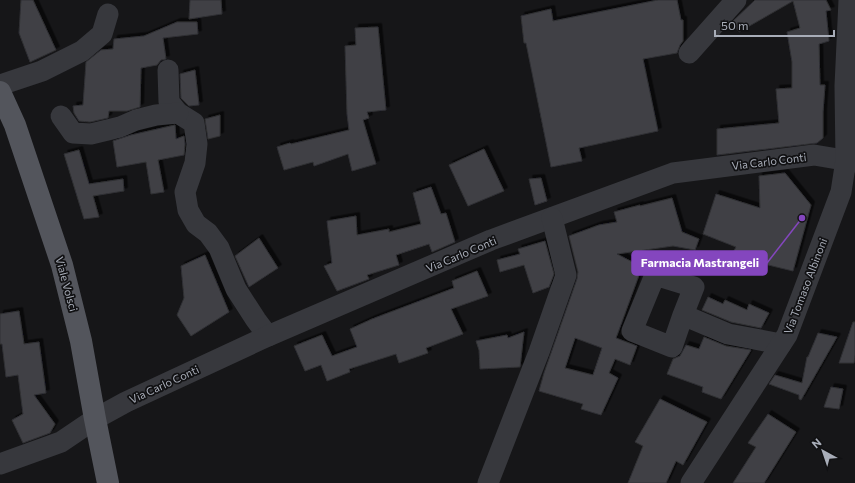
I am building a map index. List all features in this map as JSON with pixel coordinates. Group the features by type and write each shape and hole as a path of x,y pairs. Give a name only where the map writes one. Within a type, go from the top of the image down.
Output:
{"main road":[{"name":"Viale Volsci","path":"0,92 18,132 62,265 81,341 108,483"}],"street":[{"path":"689,53 736,0"},
{"name":"Via Tomaso Albinoni","path":"691,483 786,335 841,192 851,161 844,86 852,24 850,0"},
{"path":"0,85 42,71 82,51 102,34 108,14"},
{"path":"168,70 169,102 178,113 194,123 197,144 195,163 185,192 188,210 196,224 208,233 219,248 236,289 268,336"},
{"path":"61,116 73,133 91,134 120,127 136,120 156,115 178,113"},
{"name":"Via Carlo Conti","path":"0,464 61,442 95,419 126,402 268,336 491,240 673,173 814,155 851,161"},
{"path":"488,483 539,352 566,275 552,218"},
{"path":"683,315 728,334 781,344"}],"building":[{"path":"21,0 33,0 56,50 30,62 19,33"},
{"path":"190,0 221,0 222,14 189,19"},
{"path":"658,0 677,0 681,20 683,20 683,41 677,53 643,59 658,131 579,148 582,161 551,167 526,43 524,43 521,16 551,9 553,21"},
{"path":"755,0 826,0 831,10 826,11 829,41 819,44 820,85 825,85 823,138 817,143 717,155 717,129 779,123 776,89 792,88 792,62 787,32 800,28 793,1 739,32 732,22"},
{"path":"177,22 197,22 198,34 163,38 166,59 161,60 157,65 141,68 140,107 127,111 109,111 108,118 90,122 79,121 74,113 73,106 83,105 86,62 101,50 113,49 114,39 144,36"},
{"path":"378,27 386,110 367,112 369,118 363,120 376,164 352,171 348,154 314,166 313,162 284,170 277,147 349,130 347,114 345,46 356,45 355,28"},
{"path":"195,70 199,105 189,106 181,98 180,74"},
{"path":"220,115 220,136 208,139 205,119"},
{"path":"175,125 176,139 184,136 184,155 158,160 164,192 151,194 146,162 117,167 113,141 131,135"},
{"path":"484,149 504,191 468,206 449,165"},
{"path":"79,150 89,184 123,179 124,191 93,196 99,217 84,219 64,154"},
{"path":"785,173 811,205 793,271 760,263 759,266 731,256 736,247 703,234 716,194 760,208 759,176"},
{"path":"541,178 547,201 535,205 529,179"},
{"path":"431,187 441,214 446,213 455,242 432,252 429,244 396,255 399,265 367,275 369,279 337,291 324,266 332,263 327,221 356,216 357,235 389,229 389,232 421,224 413,193"},
{"path":"672,198 682,232 699,239 695,250 673,246 617,254 642,267 616,338 637,346 630,365 615,359 609,373 618,378 601,415 581,409 583,404 539,391 577,279 578,272 569,236 599,225 617,222 614,212","holes":["575,338 602,348 593,375 565,368"]},
{"path":"259,238 278,268 249,287 235,256"},
{"path":"545,241 554,274 549,287 533,293 524,265 500,272 497,260 520,254 518,249"},
{"path":"205,255 229,312 191,336 177,315 184,298 181,266"},
{"path":"477,271 488,296 451,309 463,334 426,348 428,353 399,363 396,354 349,369 350,372 327,381 321,365 305,371 294,346 322,335 332,356 357,347 350,329 372,319 454,288 452,281"},
{"path":"708,297 723,304 725,300 747,310 749,304 769,313 761,328 731,322 702,310"},
{"path":"19,311 24,344 39,342 46,393 34,395 55,424 50,433 23,443 12,420 23,414 18,375 6,377 2,344 0,344 0,314"},
{"path":"853,322 855,322 854,363 839,363"},
{"path":"524,332 520,367 480,369 479,350 476,341 507,335 508,338"},
{"path":"818,333 837,337 801,400 799,399 799,395 769,384 775,375 802,383 807,357"},
{"path":"704,337 726,346 751,350 721,399 702,392 703,387 667,374 673,359 680,356 686,345 699,349"},
{"path":"831,387 843,389 839,409 824,407"},
{"path":"660,399 707,422 683,465 676,461 666,483 628,483 643,446 635,442"},
{"path":"768,414 796,432 764,483 733,483 756,447 748,443"}],"place":[{"name":"Farmacia Mastrangeli","path":"802,218"}]}
